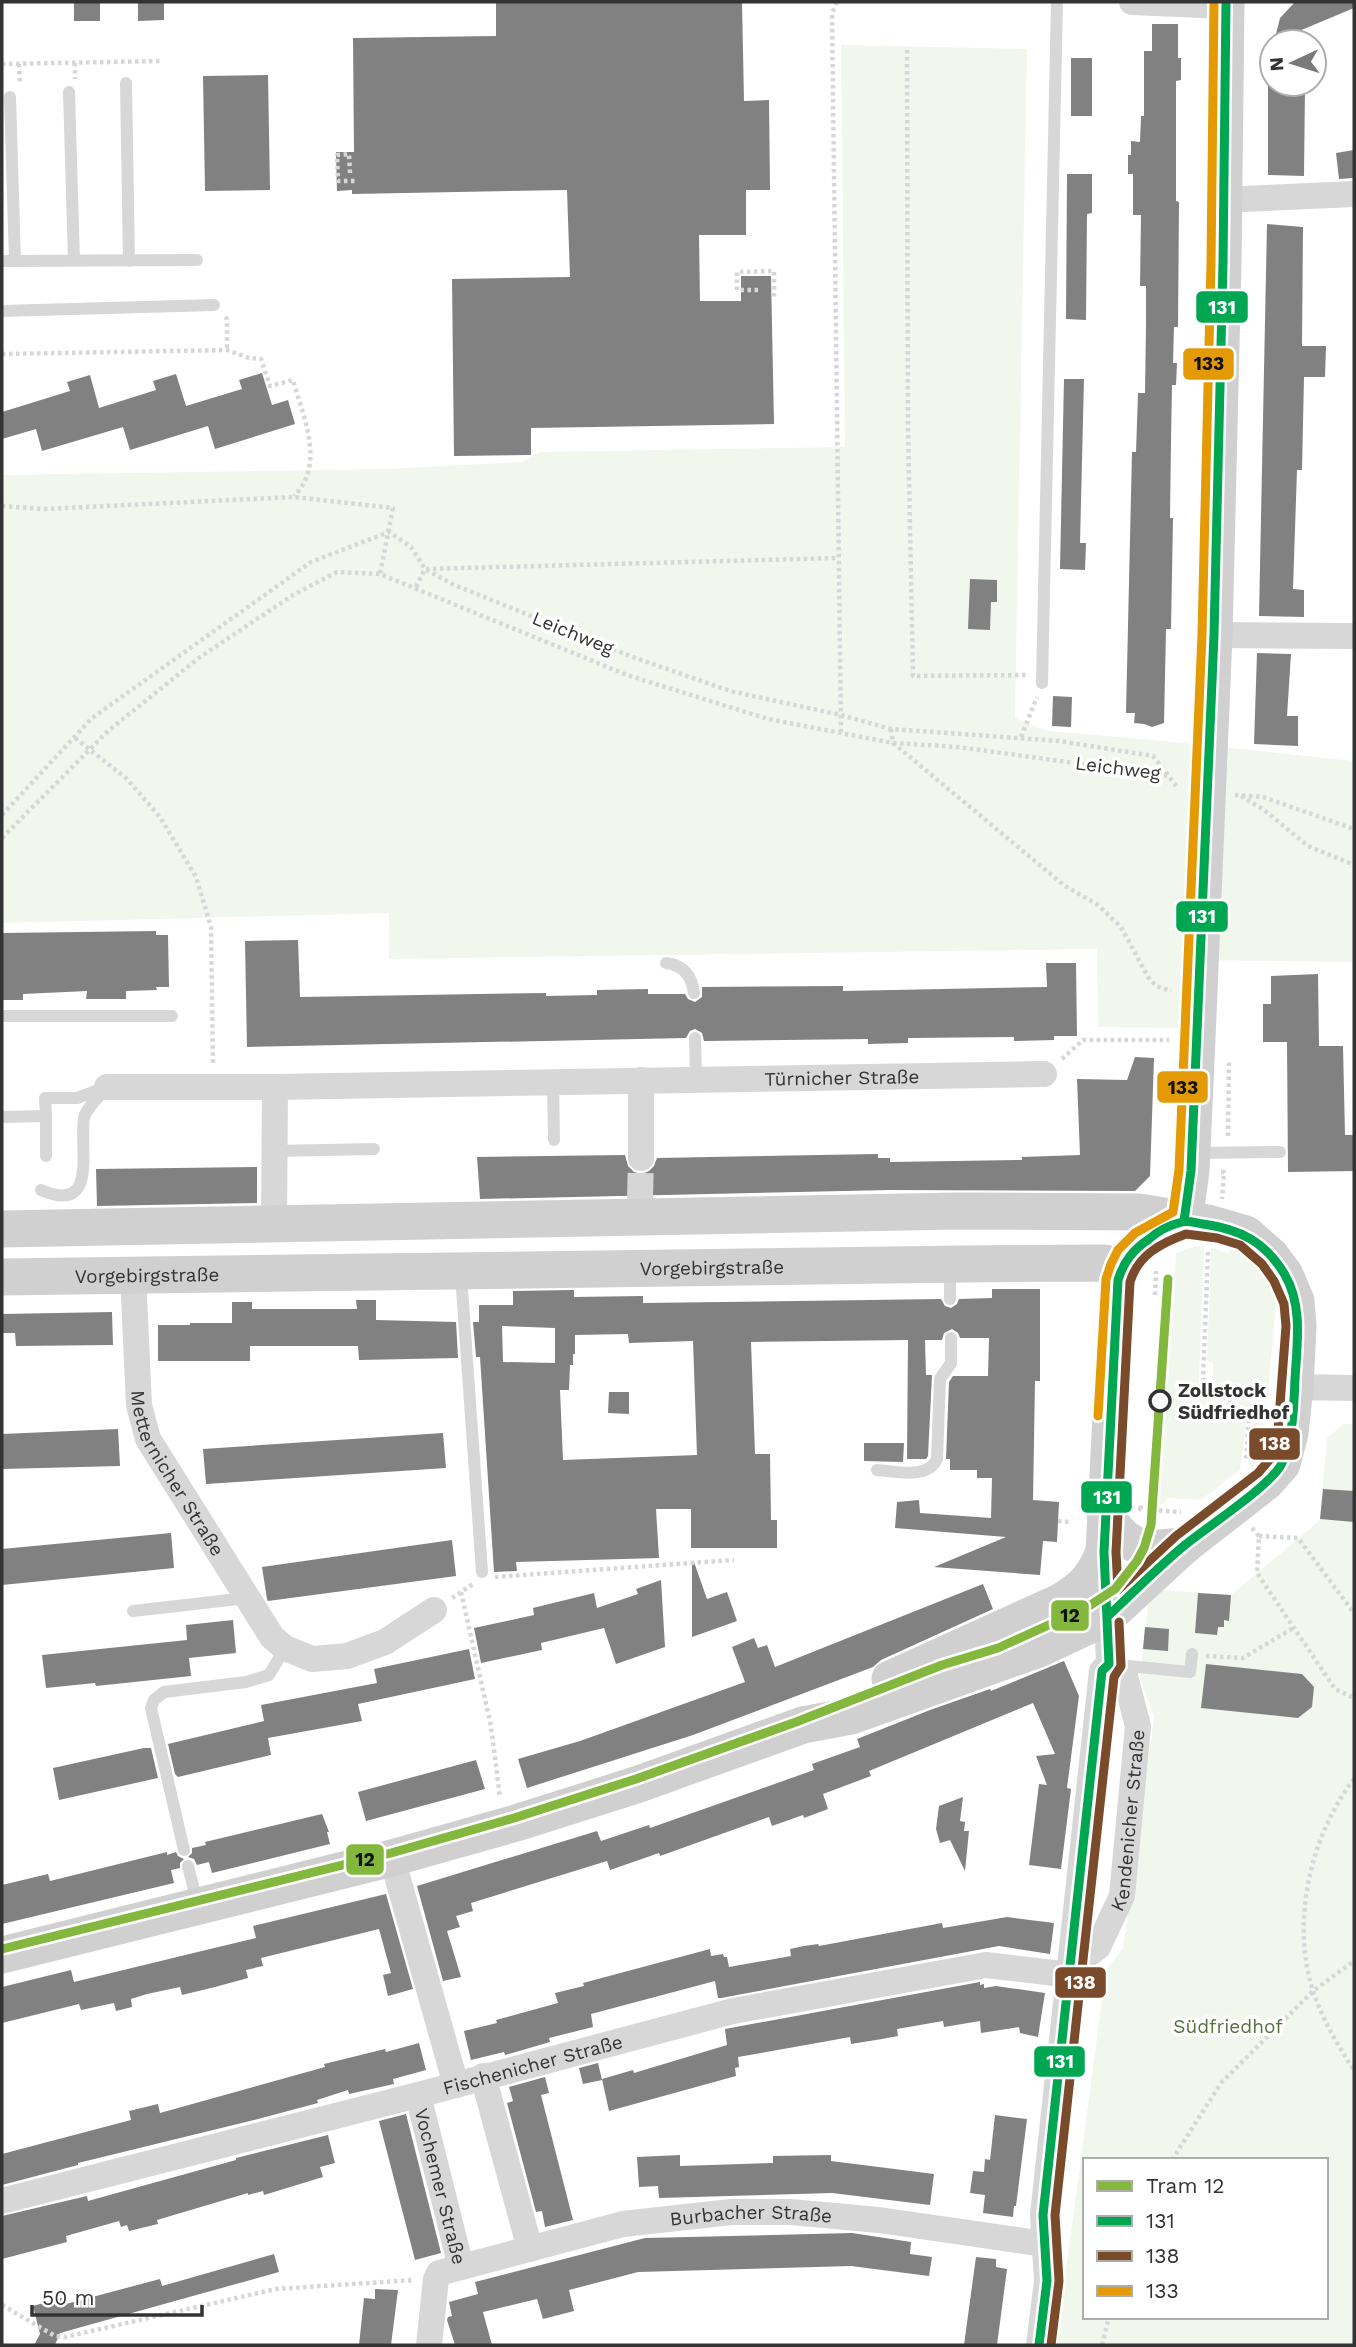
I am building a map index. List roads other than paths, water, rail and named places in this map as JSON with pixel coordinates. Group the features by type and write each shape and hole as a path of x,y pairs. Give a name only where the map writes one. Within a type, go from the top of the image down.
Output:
{"street":[{"path":"2,1229 457,1221 640,1208 1139,1212 1184,1221 1220,1226 1247,1234 1271,1256 1285,1275 1296,1301 1298,1326 1290,1433 1282,1464 1266,1482 1188,1529 1144,1548 1125,1540 1115,1530 1117,1298 1122,1266 1133,1250 1147,1238 1184,1221 1208,1162 1197,1040 1214,635 1226,4 1132,2"},
{"path":"1222,200 1354,194"},
{"path":"1214,635 1354,636"},
{"name":"Türnicher Straße","path":"107,1087 275,1087 1045,1074"},
{"path":"640,1158 641,1080"},
{"path":"274,1224 275,1087"},
{"path":"954,1275 979,1253 984,1237 974,1220 958,1211"},
{"path":"457,1221 461,1271"},
{"name":"Vorgebirgstraße","path":"2,1277 461,1271 954,1275 1104,1263 1122,1266"},
{"name":"Metternicher Straße","path":"133,1275 139,1405 148,1439 272,1637 285,1648"},
{"path":"1295,1387 1354,1388"},
{"path":"803,1725 848,1699 1060,1602 1082,1589 1097,1570 1117,1510"},
{"path":"2,1955 392,1858 504,1826 639,1784 803,1725 851,1716 1002,1663 1107,1617 1188,1529"},
{"path":"1104,1552 1107,1617"},
{"path":"285,1648 312,1659 347,1656 385,1642 434,1610"},
{"name":"Kendenicher Straße","path":"1071,1971 1098,1947 1122,1896 1138,1726 1125,1676 1110,1664 1107,1617"},
{"name":"Kendenicher Straße","path":"1038,2345 1047,2281 1043,2215 1102,1671 1110,1664"},
{"path":"392,1858 456,2085"},
{"name":"Fischenicher Straße","path":"2,2202 733,2011 986,1965 1071,1971"},
{"path":"483,2076 530,2249"},
{"name":"Vochemer Straße","path":"418,2095 461,2267 439,2273 436,2279 429,2345"},
{"name":"Burbacher Straße","path":"461,2267 623,2224 743,2212 790,2212 879,2220 1044,2244"}],"lane":[{"path":"1042,679 1057,2"},
{"path":"126,83 130,261"},
{"path":"69,92 74,261"},
{"path":"10,97 8,261 197,260"},
{"path":"2,311 214,305"},
{"path":"666,963 680,966 686,972 691,979 694,993"},
{"path":"2,1016 173,1016"},
{"path":"695,1038 696,1080"},
{"path":"553,1082 554,1140"},
{"path":"47,1156 45,1098 77,1098 107,1087"},
{"path":"41,1190 55,1196 66,1196 79,1184 84,1173 84,1116 107,1087"},
{"path":"2,1116 46,1116"},
{"path":"275,1152 374,1149"},
{"path":"1208,1162 1280,1152"},
{"path":"461,1271 482,1572"},
{"path":"877,1469 922,1472 934,1465 937,1459 940,1379 951,1363 951,1338"},
{"path":"133,1611 247,1598"},
{"path":"184,1850 151,1708 153,1700 164,1692 246,1682 269,1675 285,1648"},
{"path":"1110,1664 1190,1672 1192,1654"},
{"path":"188,1866 198,1906"}],"tunnel":[{"path":"640,1199 641,1158"}],"tram line":[{"name":"12","path":"2,1949 391,1853 514,1818 636,1779 796,1722 942,1665 998,1648 1086,1608 1115,1589 1137,1561 1151,1525 1168,1279"}],"place":[{"name":"Zollstock Südfriedhof","path":"1160,1401"}],"park label":[{"name":"Südfriedhof","path":"1228,2026"}]}
